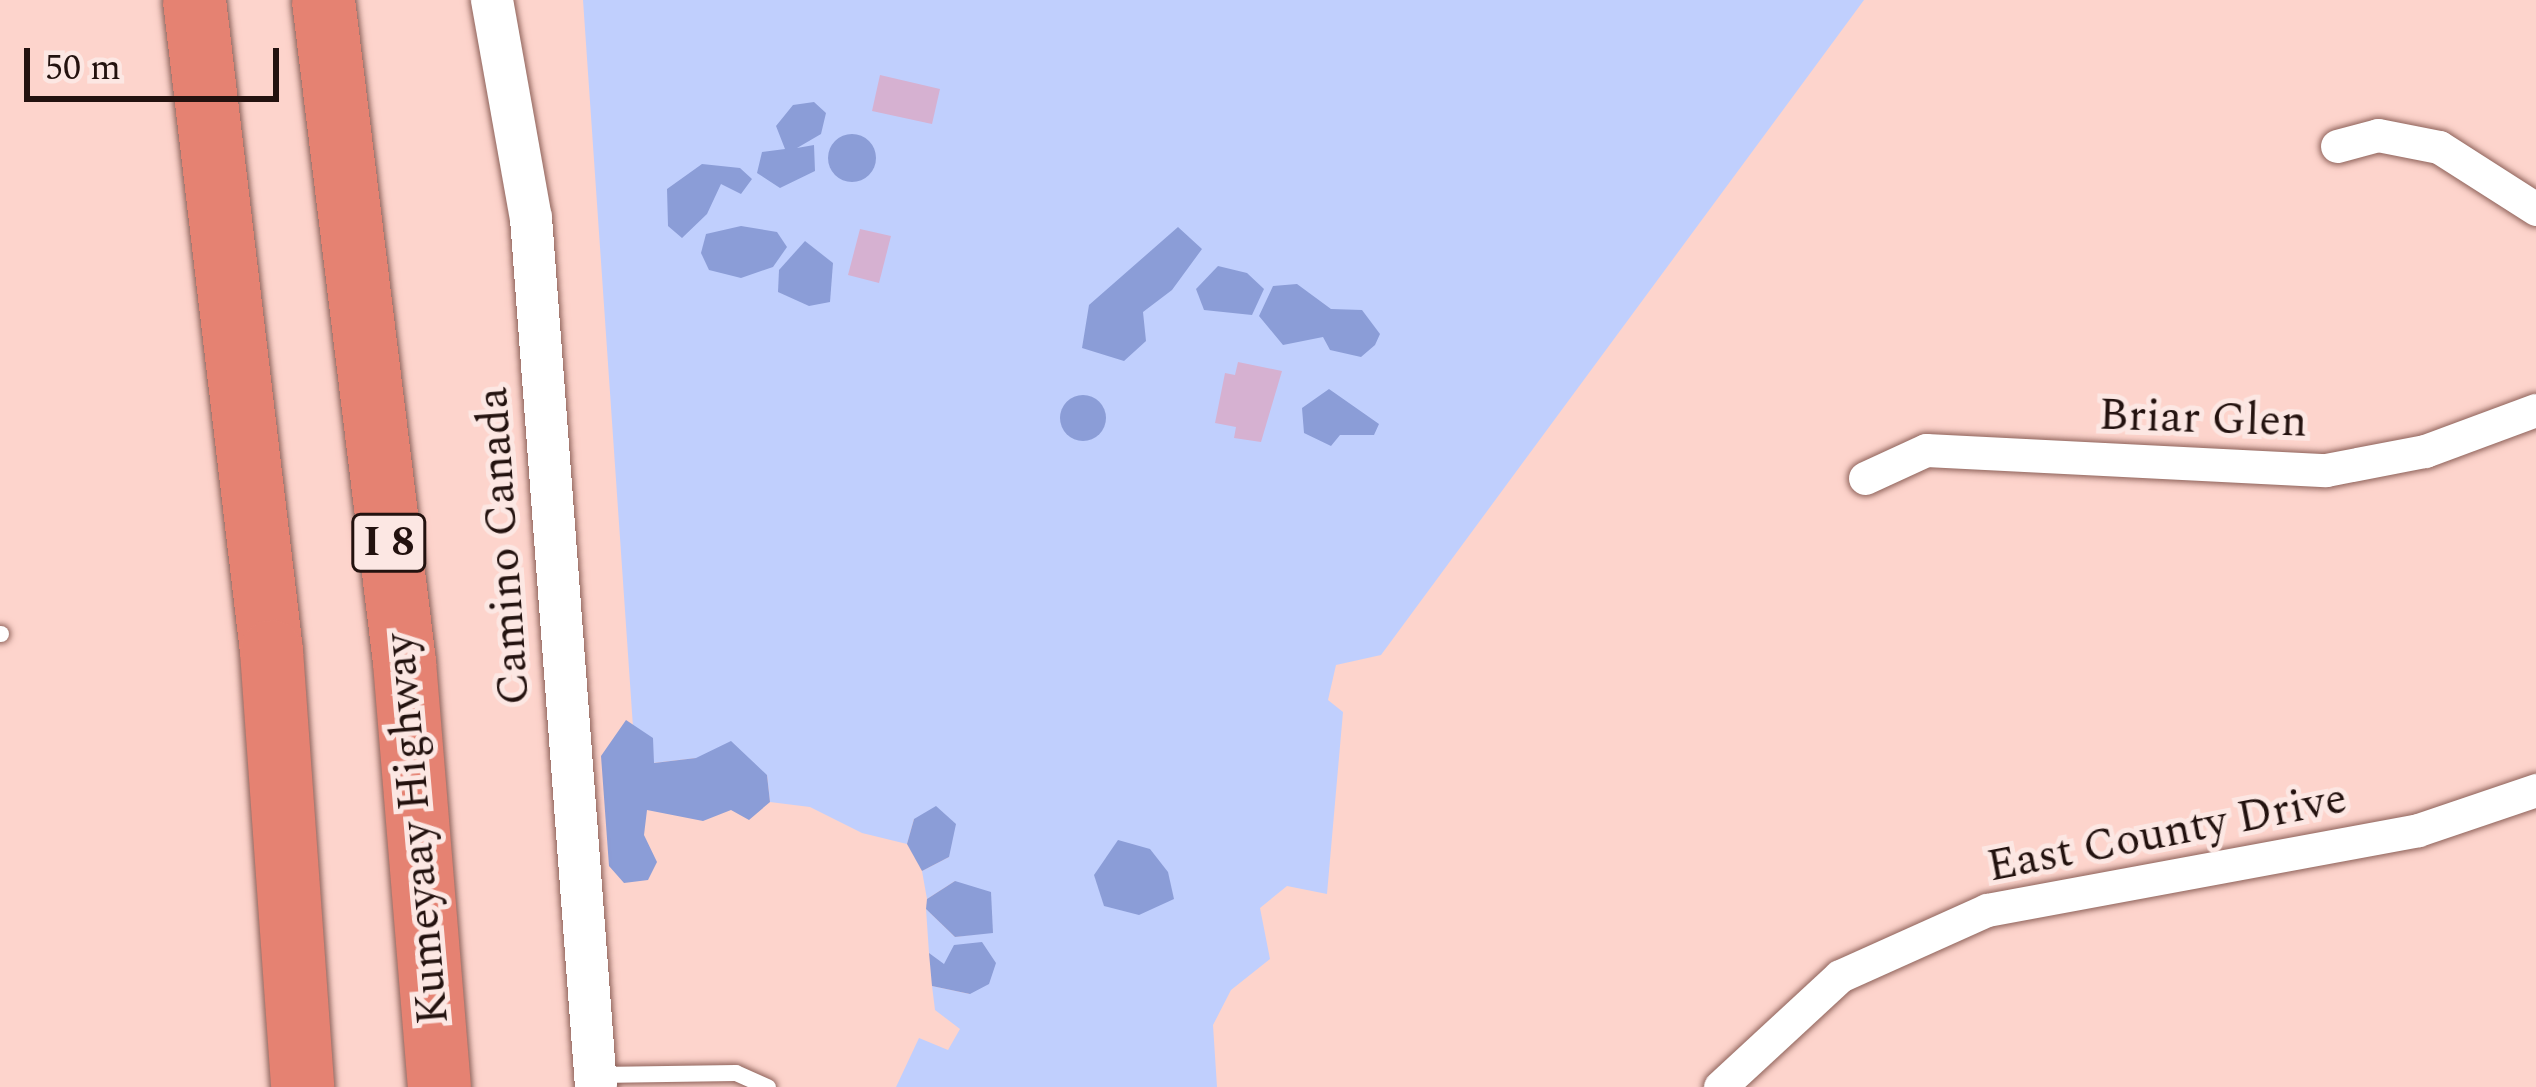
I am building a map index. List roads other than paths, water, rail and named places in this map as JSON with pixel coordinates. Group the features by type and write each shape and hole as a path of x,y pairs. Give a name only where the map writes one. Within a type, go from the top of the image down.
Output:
{"highway":[{"path":"194,0 271,651 302,1087"},
{"name":"Kumeyaay Highway","path":"323,0 404,662 439,1087"}],"street":[{"name":"Camino Canada","path":"492,0 531,218 596,1081"},
{"path":"2337,146 2378,135 2439,147 2536,208"},
{"name":"Briar Glen","path":"1865,478 1926,451 2326,470 2425,451 2536,410"},
{"name":"East County Drive","path":"1720,1087 1840,976 1987,910 2418,830 2536,790"}],"lane":[{"path":"596,1081 736,1073 768,1087"}]}
